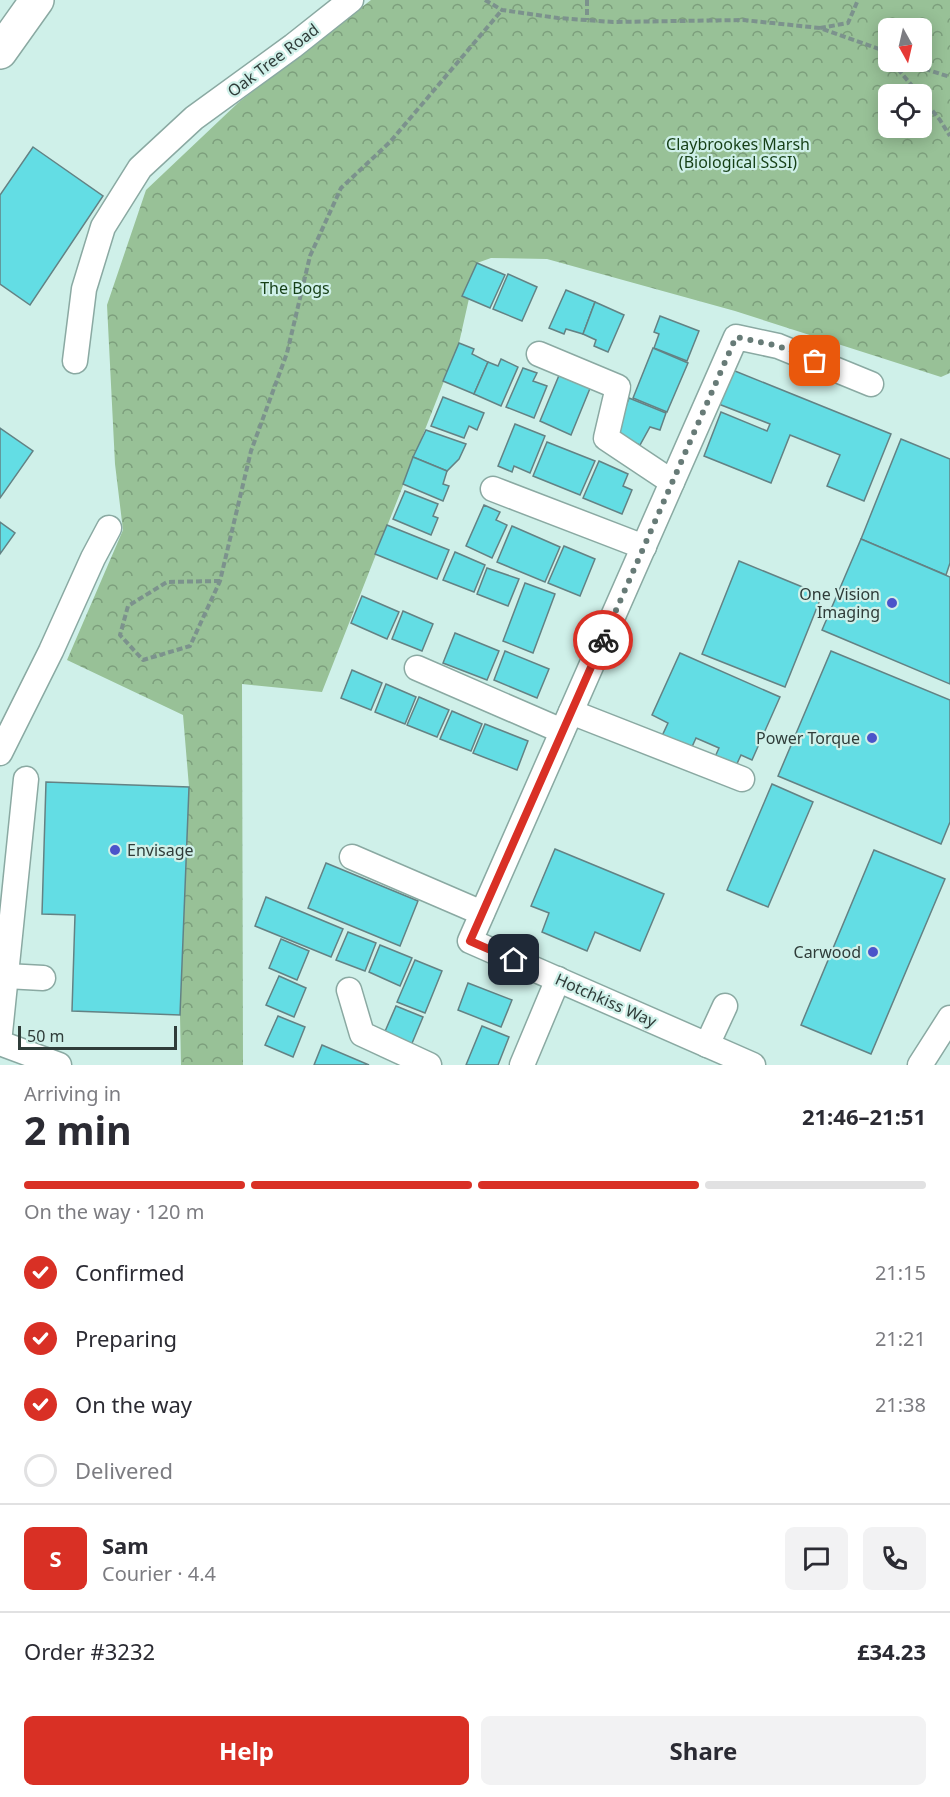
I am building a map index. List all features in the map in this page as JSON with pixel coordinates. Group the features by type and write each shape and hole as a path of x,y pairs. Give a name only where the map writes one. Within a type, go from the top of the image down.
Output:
{"highway":[{"path":"0,52 37,0"}],"street":[{"name":"Oak Tree Road","path":"75,361 84,289 103,227 140,168 194,118 293,46 326,9 351,0"},
{"name":"Hotchkiss Way","path":"753,1065 470,941 736,337 778,346 871,384"},
{"path":"539,354 618,387 606,438 672,482"},
{"path":"493,489 644,547"},
{"path":"0,753 109,528"},
{"path":"417,668 567,722 742,779"},
{"path":"0,1033 26,779"},
{"path":"352,857 482,913"},
{"path":"6,976 43,978"},
{"path":"522,1065 558,979"},
{"path":"349,990 362,1034 429,1065"},
{"path":"707,1045 725,1006"},
{"path":"927,1063 950,1018"},
{"path":"0,1043 59,1065"}],"path":[{"path":"485,0 502,10 558,18 742,20 820,28 878,47"},
{"path":"587,0 588,20"},
{"path":"820,28 848,23 858,0"},
{"path":"220,581 167,582 128,606 120,635 142,660 190,646 220,581 251,451 286,353 310,256 341,188 390,142 502,10"},
{"path":"932,71 950,77"},
{"path":"900,72 910,84"},
{"path":"932,110 950,136"}],"green space":[{"name":"The Bogs","path":"371,0 950,0 950,373 941,377 735,311 547,259 491,258 477,263 459,343 322,692 242,684 243,1065 181,1065 180,1015 189,787 183,715 67,660 123,530 115,464 107,305 146,190 239,102"}],"building":[{"path":"33,147 103,196 30,305 0,284 0,195"},
{"path":"477,263 505,275 490,308 462,296"},
{"path":"508,274 537,287 522,321 493,309"},
{"path":"566,290 595,302 583,334 566,329 564,334 549,328"},
{"path":"595,302 624,315 608,352 594,346 596,340 583,334"},
{"path":"660,316 699,331 687,361 654,348 659,334 654,332"},
{"path":"459,343 474,349 472,354 488,362 474,394 443,381"},
{"path":"653,348 688,363 667,412 633,398"},
{"path":"501,359 518,367 501,406 474,394 488,362 498,366"},
{"path":"523,368 537,373 533,381 547,386 534,418 506,407"},
{"path":"730,369 891,434 864,501 827,486 840,455 790,435 771,483 704,456 721,412 767,431 770,424 716,403"},
{"path":"560,373 591,386 571,435 540,421"},
{"path":"443,397 484,413 477,430 469,426 464,438 431,426"},
{"path":"629,398 666,413 660,430 650,427 640,445 615,435"},
{"path":"515,424 545,436 530,473 514,466 512,472 498,466"},
{"path":"0,428 33,451 0,498"},
{"path":"426,430 466,444 459,459 447,471 413,457"},
{"path":"901,439 950,459 950,563 946,575 861,539"},
{"path":"547,442 595,461 580,495 533,476"},
{"path":"413,457 447,471 443,484 449,486 443,501 403,484"},
{"path":"599,461 628,474 623,486 632,490 622,514 583,498"},
{"path":"405,491 438,504 433,516 438,518 431,535 393,519"},
{"path":"484,505 500,512 496,520 507,525 492,558 466,546"},
{"path":"0,522 15,533 0,554"},
{"path":"387,525 449,550 437,579 375,554"},
{"path":"512,526 560,547 545,582 497,562"},
{"name":"One Vision Imaging","path":"861,539 950,577 950,684 822,630"},
{"path":"564,546 595,559 580,596 548,583"},
{"path":"455,552 485,565 474,592 443,580"},
{"path":"739,561 822,595 785,687 702,654"},
{"path":"487,568 519,579 508,606 477,594"},
{"path":"525,583 555,594 533,653 503,641"},
{"path":"362,596 399,612 387,639 351,623"},
{"path":"403,611 433,624 422,651 392,639"},
{"path":"455,633 499,651 487,680 443,663"},
{"path":"505,651 549,669 537,698 494,680"},
{"name":"Power Torque","path":"831,651 950,700 950,822 941,844 778,776"},
{"path":"680,653 780,697 752,760 741,755 735,768 714,759 719,748 696,738 691,749 662,736 668,723 652,715"},
{"path":"352,670 382,683 371,710 341,698"},
{"path":"386,684 416,697 405,724 375,712"},
{"path":"419,697 449,710 437,737 407,725"},
{"path":"452,711 482,724 471,751 440,739"},
{"path":"485,724 528,741 517,770 473,753"},
{"name":"Envisage","path":"46,782 189,787 180,1015 72,1011 75,915 42,914"},
{"path":"772,784 813,802 768,907 727,890"},
{"path":"555,849 664,894 640,951 595,932 587,951 542,932 549,913 531,906"},
{"name":"Carwood","path":"874,850 945,879 871,1054 801,1025"},
{"path":"326,863 418,901 400,946 308,908"},
{"path":"266,897 343,929 331,957 255,926"},
{"path":"348,932 376,943 365,971 336,960"},
{"path":"281,939 309,951 297,980 269,968"},
{"path":"380,945 412,958 400,986 369,972"},
{"path":"415,960 442,971 425,1013 397,1002"},
{"path":"279,976 306,988 294,1017 266,1005"},
{"path":"468,983 512,1000 501,1027 458,1010"},
{"path":"396,1006 423,1017 410,1048 383,1036"},
{"path":"278,1016 305,1027 293,1057 265,1045"},
{"path":"482,1026 509,1037 498,1065 466,1065"},
{"path":"322,1045 369,1065 314,1065"}],"way so far":[{"path":"603,640 736,337 778,346 815,361"}],"place":[{"name":"One Vision Imaging","path":"892,603"},
{"name":"Power Torque","path":"872,738"},
{"name":"Envisage","path":"115,850"},
{"name":"Carwood","path":"873,952"}],"route":[{"path":"514,960 470,941 603,640"}],"park label":[{"name":"Claybrookes Marsh (Biological SSSI)","path":"738,153"}]}
